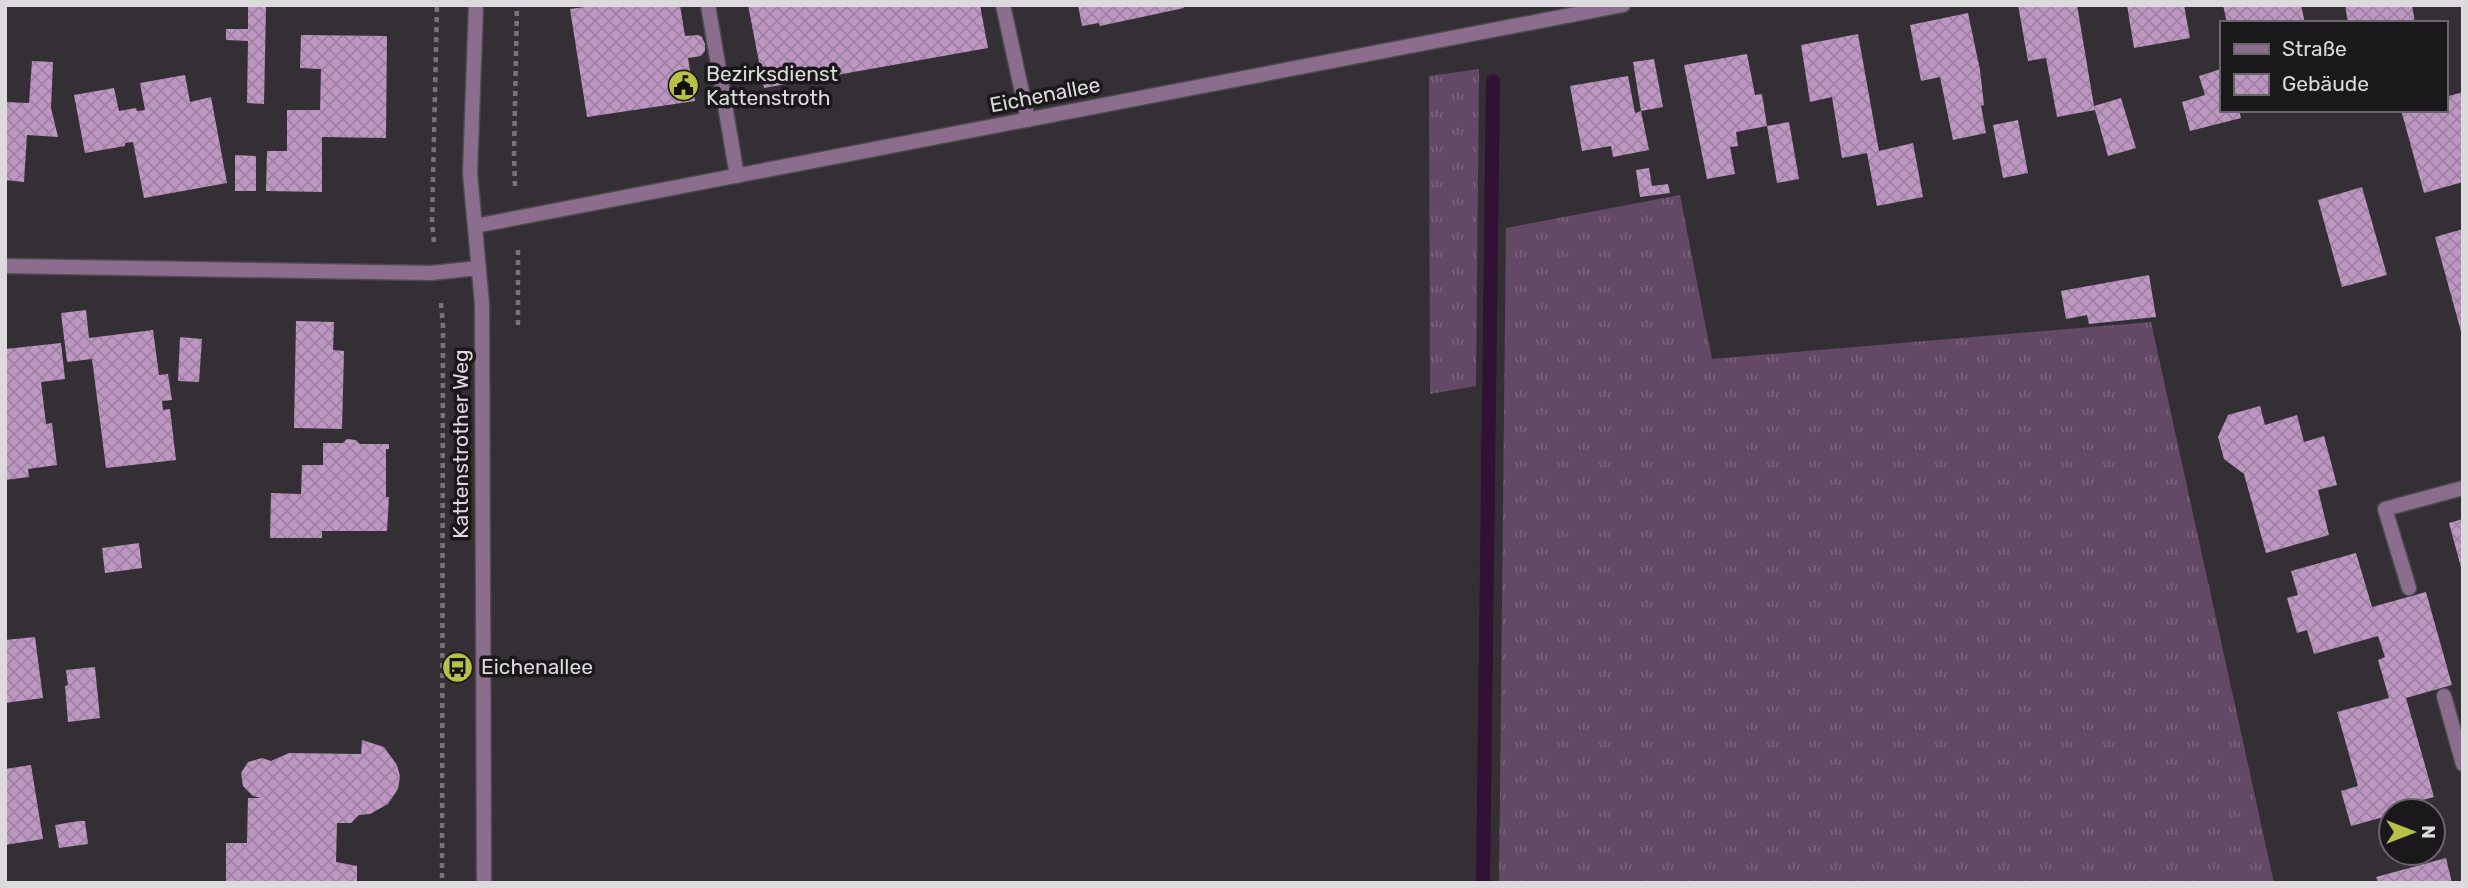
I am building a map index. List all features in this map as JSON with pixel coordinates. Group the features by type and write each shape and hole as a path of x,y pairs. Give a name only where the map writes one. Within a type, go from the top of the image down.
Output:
{"street":[{"name":"Kattenstrother Weg","path":"476,5 470,173 482,318 484,883"},
{"path":"708,5 737,177"},
{"path":"1003,5 1028,120"},
{"name":"Eichenallee","path":"475,226 1623,5"},
{"path":"5,266 431,273 479,268"},
{"path":"2409,588 2385,509 2463,488"},
{"path":"2444,696 2463,764"}],"path":[{"path":"434,241 432,223 437,5"},
{"path":"515,188 513,153 517,5"},
{"path":"432,223 444,224"},
{"path":"441,308 442,883"}],"green space":[{"path":"1479,69 1476,386 1430,394 1429,76"},
{"path":"1680,195 1712,359 2151,322 2274,883 1499,883 1506,228"}],"building":[{"path":"600,5 680,5 685,36 698,35 705,44 705,51 701,56 688,58 695,101 587,117 570,9"},
{"path":"748,5 980,5 988,48 764,88"},
{"path":"1078,5 1184,5 1184,8 1100,26 1099,23 1082,26"},
{"path":"2018,5 2077,5 2094,106 2121,98 2136,148 2108,156 2095,110 2057,117 2046,58 2028,61"},
{"path":"2127,5 2184,5 2190,38 2134,48"},
{"path":"2223,5 2301,5 2305,21 2227,21"},
{"path":"2345,5 2412,5 2415,21 2348,21"},
{"path":"248,6 266,7 264,104 247,103 248,41 226,40 226,29 248,29"},
{"path":"1968,13 1980,70 1984,105 1981,106 1986,133 1953,140 1940,77 1921,81 1910,25"},
{"path":"1858,34 1879,151 1913,143 1923,197 1877,206 1867,153 1842,158 1832,97 1810,102 1801,45"},
{"path":"301,35 387,36 386,138 322,137 322,192 266,191 267,151 287,151 287,110 320,110 321,69 300,68"},
{"path":"1747,54 1755,95 1762,94 1767,126 1736,132 1738,146 1730,147 1735,174 1707,179 1684,65"},
{"path":"1654,59 1663,107 1641,111 1633,62"},
{"path":"32,61 53,62 51,108 58,137 27,135 24,182 5,180 5,102 29,103"},
{"path":"2220,69 2220,112 2240,112 2241,118 2190,131 2182,102 2205,95 2199,76"},
{"path":"185,75 190,102 211,97 227,183 144,198 133,142 125,143 125,146 85,153 74,95 114,88 119,111 136,108 137,111 145,110 140,83"},
{"path":"1628,76 1635,113 1641,111 1649,150 1613,157 1611,146 1582,151 1570,86"},
{"path":"2463,92 2463,182 2424,193 2402,112 2447,112 2447,96"},
{"path":"2018,120 2028,173 2003,178 1993,125"},
{"path":"1789,122 1799,179 1777,183 1767,126"},
{"path":"235,155 256,156 256,191 235,191"},
{"path":"1649,168 1652,186 1668,184 1670,193 1640,197 1636,170"},
{"path":"2362,187 2387,275 2342,287 2318,200"},
{"path":"2463,229 2463,335 2462,335 2435,237"},
{"path":"2149,275 2156,317 2089,324 2087,315 2066,319 2061,291"},
{"path":"86,310 89,338 153,330 159,375 168,374 172,400 162,401 163,410 170,409 176,460 106,468 92,359 67,362 61,313"},
{"path":"296,321 334,322 333,350 344,351 342,429 294,428"},
{"path":"180,337 202,339 199,382 178,381"},
{"path":"61,343 65,379 41,382 46,424 52,423 57,465 28,469 29,477 5,480 5,349"},
{"path":"2260,406 2265,425 2297,415 2304,442 2324,436 2337,485 2318,490 2329,535 2266,553 2244,474 2224,459 2218,437 2228,415"},
{"path":"347,439 356,440 360,444 389,444 389,449 386,449 386,497 389,497 387,531 322,531 322,538 270,538 271,493 301,494 302,465 323,465 323,443 343,443"},
{"path":"2463,519 2463,571 2462,571 2449,523"},
{"path":"139,543 142,568 105,573 102,548"},
{"path":"2356,553 2372,607 2426,592 2452,685 2406,698 2434,797 2377,797 2377,819 2351,826 2341,791 2358,786 2337,712 2389,698 2378,660 2385,657 2378,636 2314,654 2307,630 2297,633 2287,598 2298,595 2291,571"},
{"path":"35,637 43,698 5,703 5,640"},
{"path":"95,667 100,718 68,722 66,670"},
{"path":"362,740 384,747 397,765 400,776 398,789 388,804 370,814 359,815 351,823 337,823 336,862 357,866 357,883 226,883 226,843 247,843 248,798 261,798 253,796 243,786 241,773 248,762 262,758 271,761 289,753 361,754"},
{"path":"31,765 43,839 5,845 5,769"},
{"path":"85,821 88,844 59,848 55,825"},
{"path":"2447,862 2452,883 2378,883 2376,877 2413,867 2447,867"}],"waterway":[{"path":"1483,883 1493,81"}],"place":[{"name":"Bezirksdienst Kattenstroth","path":"683,86"},
{"name":"Eichenallee","path":"458,667"}]}
